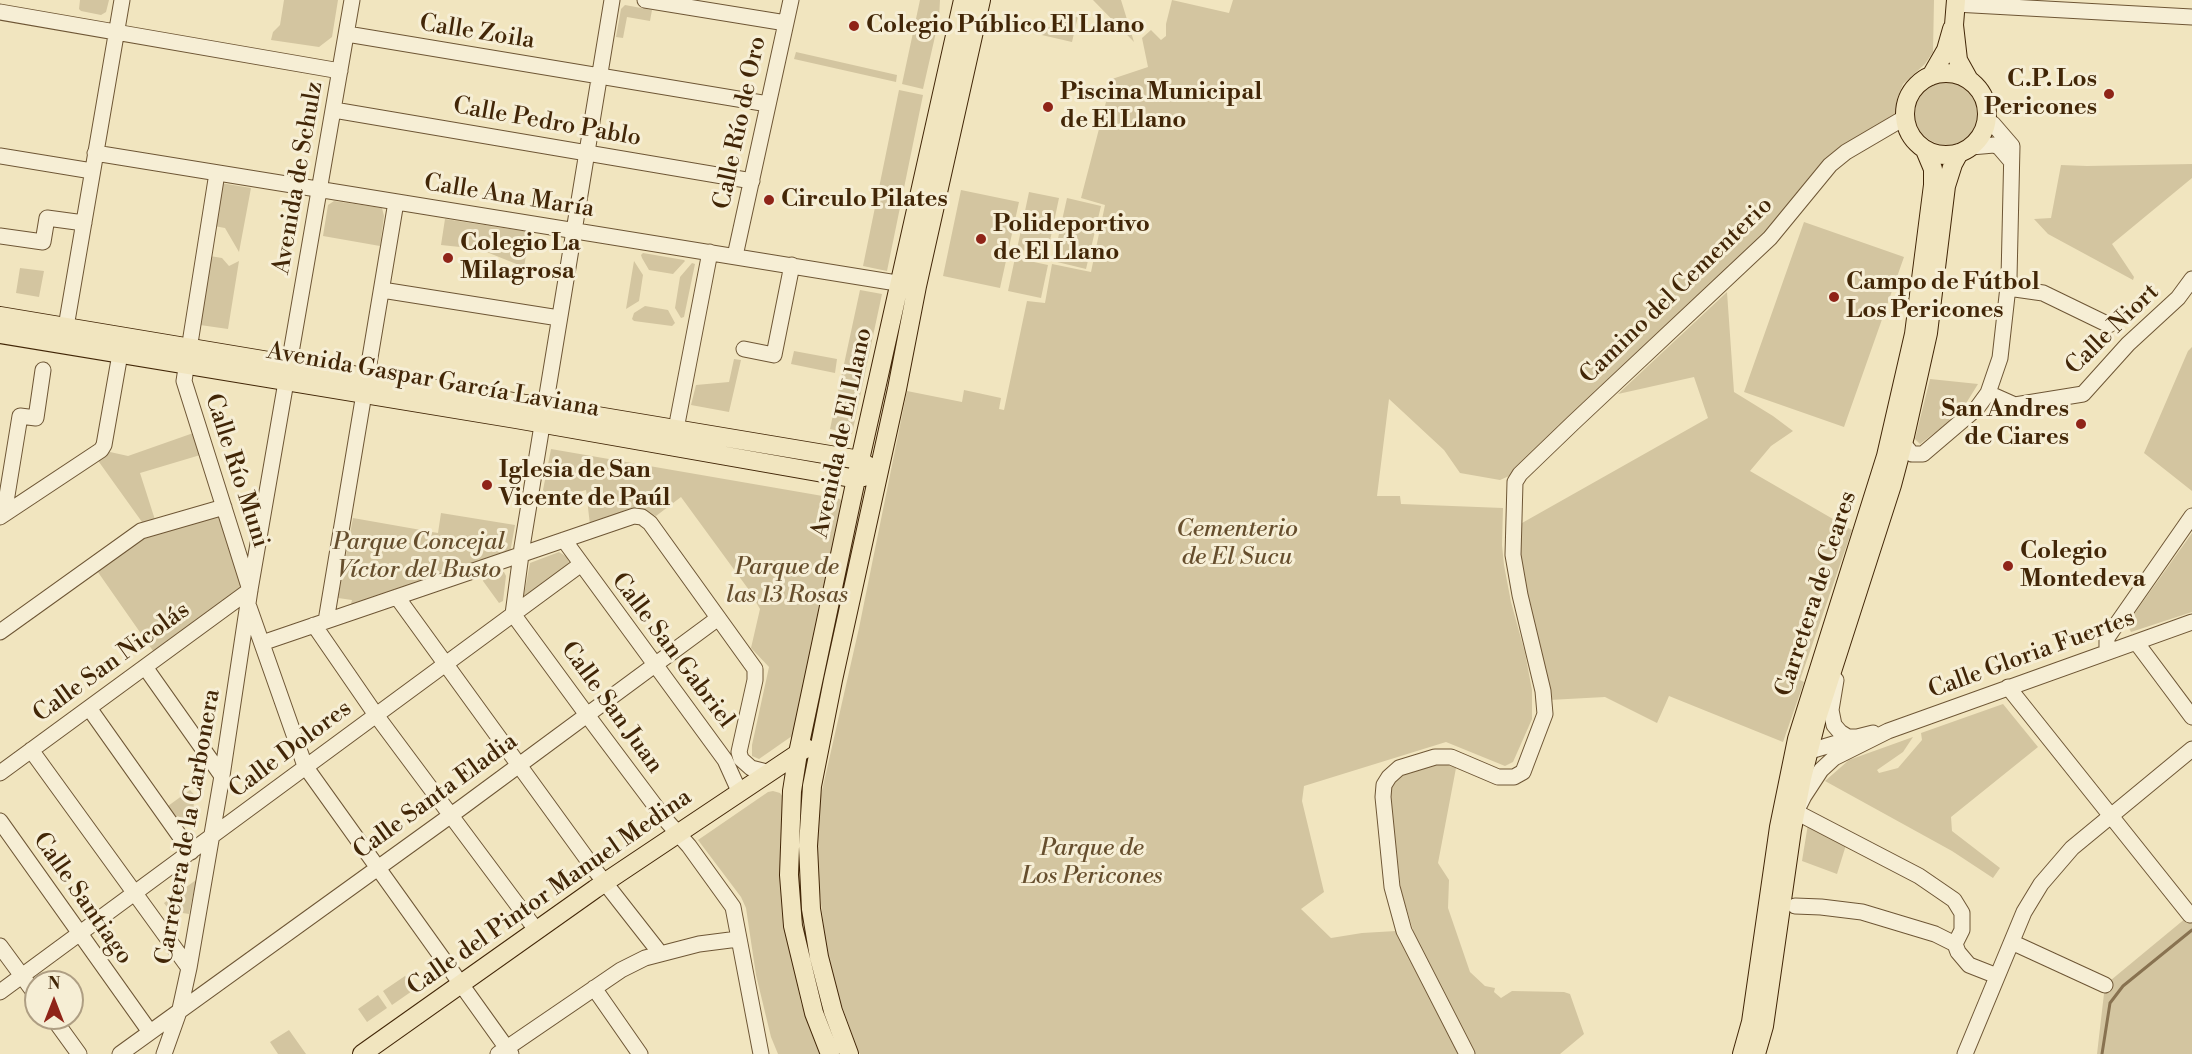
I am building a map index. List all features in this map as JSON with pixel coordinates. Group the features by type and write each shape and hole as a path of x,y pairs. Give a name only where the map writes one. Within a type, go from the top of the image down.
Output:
{"main road":[{"name":"Avenida de El Llano","path":"849,1054 833,1011 819,957 811,909 807,846 813,786 869,472 909,284 963,0"},
{"name":"Avenida de El Llano","path":"909,284 981,0"},
{"path":"1955,2 1954,25 1958,60 1968,78 1982,95 1987,120 1984,130 1965,150 1948,155 1925,150 1911,136 1901,121 1909,94 1917,84 1939,73 1952,73 1968,78"},
{"path":"1931,76 1946,50 1954,25"},
{"name":"Carretera de Ceares","path":"1742,1054 1751,1022 1779,827 1792,762 1804,714 1886,456 1914,334 1933,185 1933,169 1925,150"},
{"name":"Carretera de Ceares","path":"1756,1054 1764,1026 1796,812 1809,750 1817,717 1903,443 1928,333 1946,186 1953,164 1965,150"},
{"name":"Avenida Gaspar García Laviana","path":"0,316 66,327 187,356 869,472"},
{"name":"Avenida Gaspar García Laviana","path":"0,334 120,354 187,356"},
{"name":"Avenida Gaspar García Laviana","path":"543,415 676,429 869,472"},
{"name":"Avenida de El Llano","path":"830,1054 814,1013 793,926 789,875 792,791 798,753 869,472"},
{"name":"Calle del Pintor Manuel Medina","path":"362,1054 677,832 798,753 818,738 824,726"},
{"path":"767,772 780,776 792,791"}],"street":[{"path":"66,327 122,0"},
{"name":"Avenida de Schulz","path":"249,597 352,0"},
{"path":"513,614 520,555 612,0"},
{"path":"645,0 786,23"},
{"name":"Calle Río de Oro","path":"735,256 791,0"},
{"path":"1955,2 2192,17"},
{"path":"0,12 340,71"},
{"name":"Calle Zoila","path":"347,34 768,104"},
{"name":"Calle Pedro Pablo","path":"334,110 752,181"},
{"path":"1903,443 1912,454 1923,454 1977,408 1988,393 2000,358 2008,288 2015,150 1987,120"},
{"name":"Camino del Cementerio","path":"1467,1054 1404,932 1392,887 1383,797 1384,785 1399,768 1435,758 1450,757 1498,777 1514,777 1523,772 1545,714 1544,691 1520,595 1514,555 1515,482 1520,474 1573,423 1770,238 1830,165 1846,152 1901,121"},
{"path":"1965,150 1994,145 2015,150"},
{"name":"Calle Ana María","path":"95,153 909,284"},
{"path":"0,156 92,171"},
{"name":"Calle Río Muni","path":"217,173 184,381 224,507 261,643 304,766 460,983 505,1052"},
{"path":"396,202 366,385 320,623 376,715 537,931"},
{"path":"0,236 43,242 47,218 84,223"},
{"path":"676,429 710,252"},
{"path":"744,349 774,355 792,265"},
{"name":"Calle Niort","path":"1988,393 2015,405 2083,394 2128,344 2178,298 2192,279"},
{"path":"2008,288 2043,292 2109,325"},
{"path":"382,290 560,318"},
{"name":"Avenida Gaspar García Laviana","path":"0,328 57,334 63,333 66,327"},
{"path":"2,516 101,450 104,445 120,354"},
{"path":"2,516 13,415 36,418 43,370"},
{"path":"0,632 141,531 224,507"},
{"path":"261,643 634,516 642,517 650,523 755,669 755,680 739,752 734,760 725,760"},
{"path":"2107,651 2107,638 2192,516"},
{"name":"Calle San Gabriel","path":"564,540 580,565 725,760 739,791"},
{"name":"Calle Dolores","path":"0,992 580,565"},
{"name":"Calle San Nicolás","path":"0,773 145,667 249,597"},
{"name":"Carretera de la Carbonera","path":"164,1054 180,1010 189,968 222,776 249,597"},
{"path":"397,597 660,954"},
{"name":"Calle San Juan","path":"513,614 733,907 761,1054"},
{"name":"Calle Santa Eladia","path":"120,1054 717,619"},
{"name":"Calle Gloria Fuertes","path":"1796,812 1821,770 1834,758 1888,731 2192,622"},
{"path":"1842,639 1831,710 1834,725 1840,732 1848,737 1857,737"},
{"path":"2136,642 2192,717"},
{"path":"145,667 222,776"},
{"path":"2008,687 2190,915"},
{"path":"89,708 191,852"},
{"name":"Calle Gloria Fuertes","path":"1809,750 1888,731"},
{"path":"1965,1054 2024,912 2041,884 2064,856 2109,815 2192,749"},
{"path":"31,750 189,968"},
{"path":"1792,762 1799,754 1809,750"},
{"path":"739,752 741,759 751,768 767,772"},
{"path":"1796,812 1919,876 1954,900 1962,913 1962,930 1955,944"},
{"name":"Calle Santiago","path":"0,821 150,1032"},
{"path":"1795,906 1862,912 1935,934 1955,944 1958,952 1969,965 1997,976"},
{"path":"505,1052 594,988 621,970 645,958 699,944 738,939"},
{"path":"2018,945 2105,986"},
{"path":"0,946 24,979"},
{"path":"594,988 640,1054"},
{"name":"Calle San Juan","path":"756,1023 766,1054"},
{"path":"61,1030 79,1054"}],"green space":[{"path":"80,0 109,0 106,12 101,15 81,11 79,9"},
{"path":"284,0 338,0 332,37 319,47 271,40 273,32 280,25"},
{"path":"920,0 940,0 939,19 923,89 902,84"},
{"path":"1093,0 1121,0 1134,42"},
{"name":"Parque de Los Pericones","path":"1172,0 1229,13 1233,0 1934,0 1933,52 1925,64 1903,84 1897,99 1894,119 1842,148 1766,237 1516,473 1500,480 1460,473 1444,450 1389,399 1377,496 1400,496 1401,504 1503,508 1504,565 1532,690 1532,719 1513,762 1505,766 1446,742 1304,786 1302,801 1324,892 1301,909 1331,938 1362,933 1413,930 1401,890 1389,790 1398,777 1421,767 1443,763 1456,768 1438,863 1449,880 1448,908 1470,972 1485,986 1495,988 1494,992 1501,998 1512,991 1570,994 1584,1034 1560,1054 860,1054 858,1051 838,995 827,955 818,877 817,843 821,795 859,628 907,391 962,402 964,390 1001,398 999,409 1004,410 1027,301 1045,303 1052,264 1091,272 1105,205 1081,198 1112,79 1148,67 1142,38 1151,30 1161,40 1166,36 1166,24"},
{"path":"625,5 652,10 650,21 627,17 623,38 616,37 621,9"},
{"path":"1078,16 1072,42 1033,33"},
{"path":"796,52 897,75 896,82 794,59"},
{"path":"1947,79 1960,81 1970,89 1978,99 1980,112 1978,125 1970,135 1960,143 1947,145 1934,143 1924,135 1916,125 1914,112 1916,99 1924,89 1934,81"},
{"path":"899,90 923,95 887,271 863,266"},
{"path":"2192,164 2192,178 2112,244 2134,277 2133,280 2048,234 2034,219 2051,218 2061,165"},
{"path":"221,183 251,188 239,252 225,228 214,226"},
{"name":"Polideportivo de El Llano","path":"961,190 1019,202 1000,288 943,276"},
{"name":"Polideportivo de El Llano","path":"1029,192 1059,198 1047,255 1017,249"},
{"name":"Polideportivo de El Llano","path":"1067,198 1101,206 1086,269 1053,261"},
{"path":"334,201 382,208 384,216 380,246 323,236 328,205"},
{"path":"445,219 530,232 524,267 479,249 441,245"},
{"name":"Campo de Fútbol Los Pericones","path":"1804,222 1904,257 1844,427 1744,392"},
{"path":"643,253 685,261 673,274 649,270 642,258"},
{"path":"210,256 222,258 229,266 239,261 228,329 200,325"},
{"name":"Polideportivo de El Llano","path":"1015,258 1048,265 1041,298 1008,291"},
{"path":"634,261 643,275 639,301 626,309"},
{"path":"692,263 695,264 684,317 681,318 675,308 680,277"},
{"path":"20,268 44,271 39,297 16,293"},
{"path":"860,290 882,294 852,434 830,429"},
{"path":"1727,292 1734,392 1793,431 1771,446 1750,471 1852,530 1800,680 1804,682 1783,742 1669,696 1657,723 1605,697 1549,700 1525,603 1520,551 1522,523 1708,418 1694,377 1618,394"},
{"path":"645,306 668,310 675,323 672,326 634,321 632,319 634,313"},
{"path":"2192,347 2192,491 2144,453 2188,351"},
{"path":"794,351 837,359 835,373 791,364"},
{"path":"734,359 741,360 729,412 691,405 696,385 729,382"},
{"path":"1930,379 1978,384 1965,405 1959,403 1951,405 1948,413 1950,421 1920,444 1915,439"},
{"path":"199,431 207,453 140,473 157,526 224,507 250,590 158,658 93,565 141,531 137,524 142,522 94,455 101,450 128,456"},
{"name":"Parque de las 13 Rosas","path":"551,449 840,499 842,502 792,736 759,759 752,756 752,745 769,667 751,648 760,609 749,590 681,497 656,516 637,509 590,525 586,490 550,500 543,490"},
{"name":"Parque Concejal Víctor del Busto","path":"441,513 515,525 510,553 350,608 352,600 338,598 353,518 438,533"},
{"path":"2192,533 2192,612 2131,632 2127,624"},
{"path":"559,552 567,557 569,562 567,567 526,596 524,595 530,563"},
{"path":"504,572 506,576 503,601 499,603 483,581 485,575"},
{"path":"2003,704 2038,747 1951,817 1952,831 2000,868 1993,878 1952,851 1825,781 1849,760 1913,737 1903,752 1877,770 1879,773 1898,768 1922,740 1921,733"},
{"path":"190,790 199,800 194,801 193,814 178,820 168,806"},
{"path":"768,792 780,793 783,797 780,853 785,921 801,1003 820,1054 778,1054 771,1037 756,975 746,908 741,897 698,840"},
{"path":"1808,824 1846,845 1837,874 1802,861"},
{"path":"196,880 189,914 170,911 164,903"},
{"path":"2192,913 2192,1054 2097,1054 2105,985"},
{"path":"405,976 415,989 392,1005 383,991"},
{"path":"378,995 387,1008 367,1022 358,1009"},
{"path":"289,1030 306,1054 278,1054 270,1042"}],"waterway":[{"path":"2102,1054 2110,1003 2123,986 2192,930"}],"place":[{"name":"Colegio Público El Llano","path":"854,26"},
{"name":"C.P. Los Pericones","path":"2109,94"},
{"name":"Piscina Municipal de El Llano","path":"1048,107"},
{"name":"Circulo Pilates","path":"769,200"},
{"name":"Polideportivo de El Llano","path":"981,239"},
{"name":"Colegio La Milagrosa","path":"448,258"},
{"name":"Campo de Fútbol Los Pericones","path":"1834,297"},
{"name":"San Andres de Ciares","path":"2081,424"},
{"name":"Iglesia de San Vicente de Paúl","path":"487,485"},
{"name":"Colegio Montedeva","path":"2008,566"}],"park label":[{"name":"Cementerio de El Sucu","path":"1237,544"}]}
